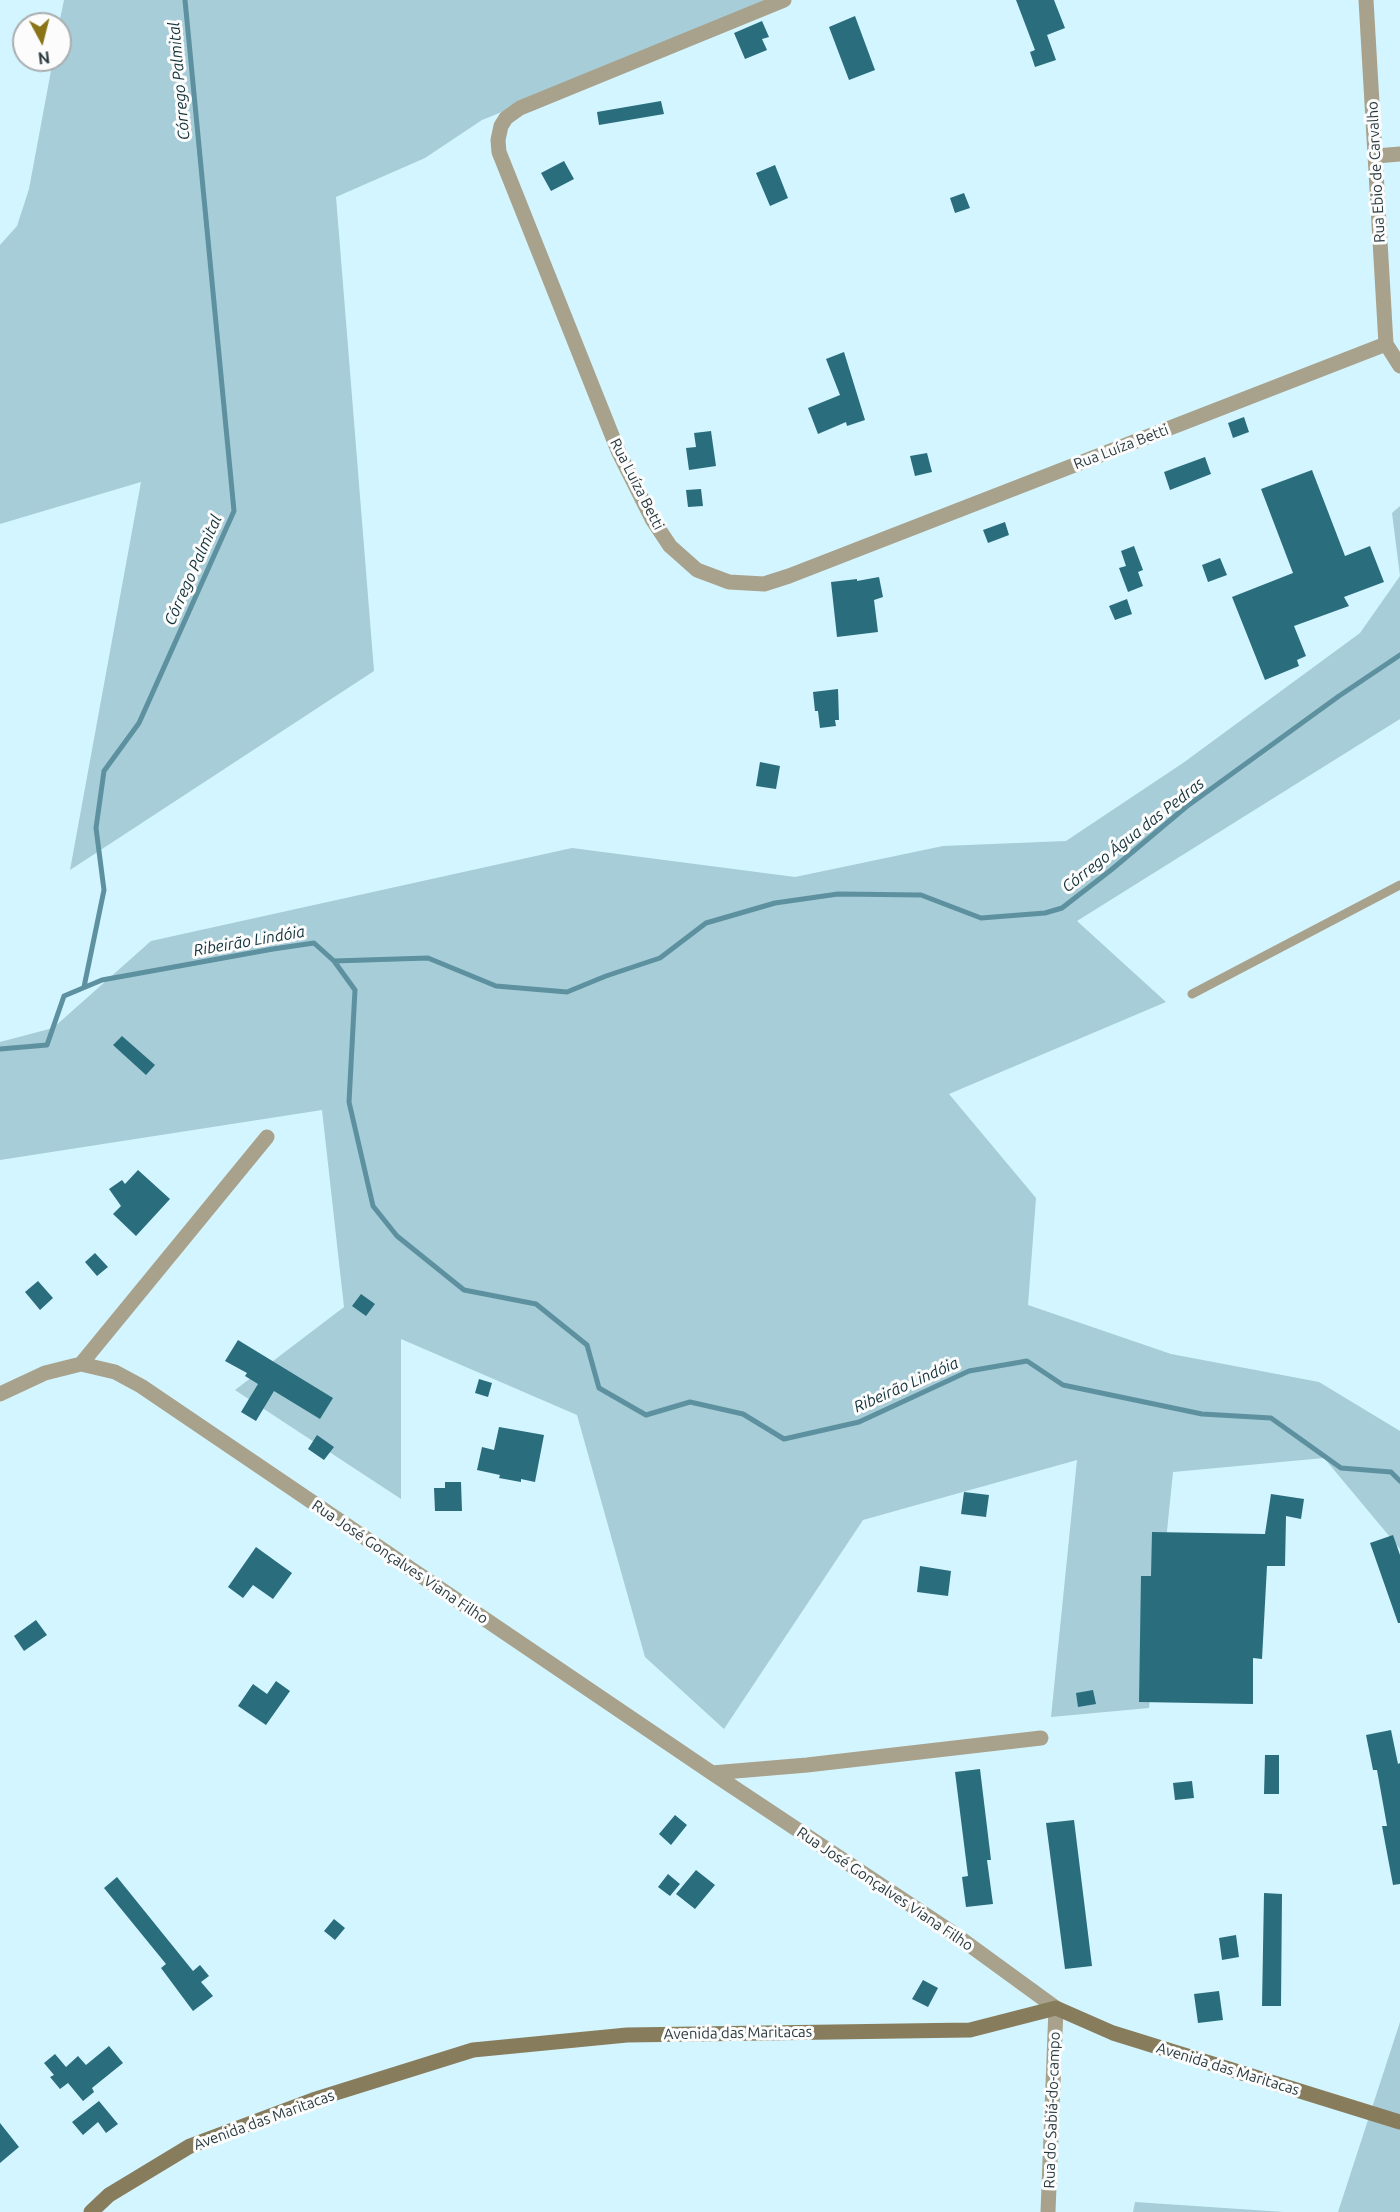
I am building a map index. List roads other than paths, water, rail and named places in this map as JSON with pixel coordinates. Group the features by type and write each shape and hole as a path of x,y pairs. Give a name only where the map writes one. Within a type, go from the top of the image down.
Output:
{"street":[{"name":"Rua Luíza Betti","path":"784,0 520,108 506,118 501,126 498,140 499,152 619,453 652,519 670,546 697,570 729,582 764,584 789,576 1386,344"},
{"name":"Rua Ebio de Carvalho","path":"1366,0 1386,344"},
{"path":"1376,156 1400,154"},
{"path":"1386,344 1400,366"},
{"path":"81,1365 267,1137"},
{"name":"Rua José Gonçalves Viana Filho","path":"0,1394 45,1373 81,1365 116,1372 141,1386 952,1934 1056,2008"},
{"path":"712,1773 807,1765 1041,1738"},
{"name":"Avenida das Maritacas","path":"91,2212 109,2195 190,2146 313,2100 473,2050 627,2035 970,2030 1056,2008 1113,2033 1395,2120"},
{"name":"Rua do Sabiá-do-campo","path":"1048,2212 1056,2008"}],"lane":[{"path":"1192,994 1400,885"}],"waterway":[{"name":"Córrego Palmital","path":"84,987 104,890 96,828 104,771 139,723 234,511 185,0"},
{"name":"Córrego Água das Pedras","path":"334,961 428,958 496,986 567,992 660,958 706,923 775,903 838,894 921,895 981,918 1045,913 1062,908 1186,807 1339,696 1400,655"},
{"name":"Ribeirão Lindóia","path":"0,1049 47,1045 64,996 102,980 314,943 334,961 355,990 349,1102 373,1206 397,1236 464,1290 536,1304 587,1345 599,1388 646,1415 690,1402 743,1414 784,1439 859,1422 969,1371 1027,1361 1063,1385 1202,1414 1271,1418 1341,1468 1391,1472 1400,1481"}]}
